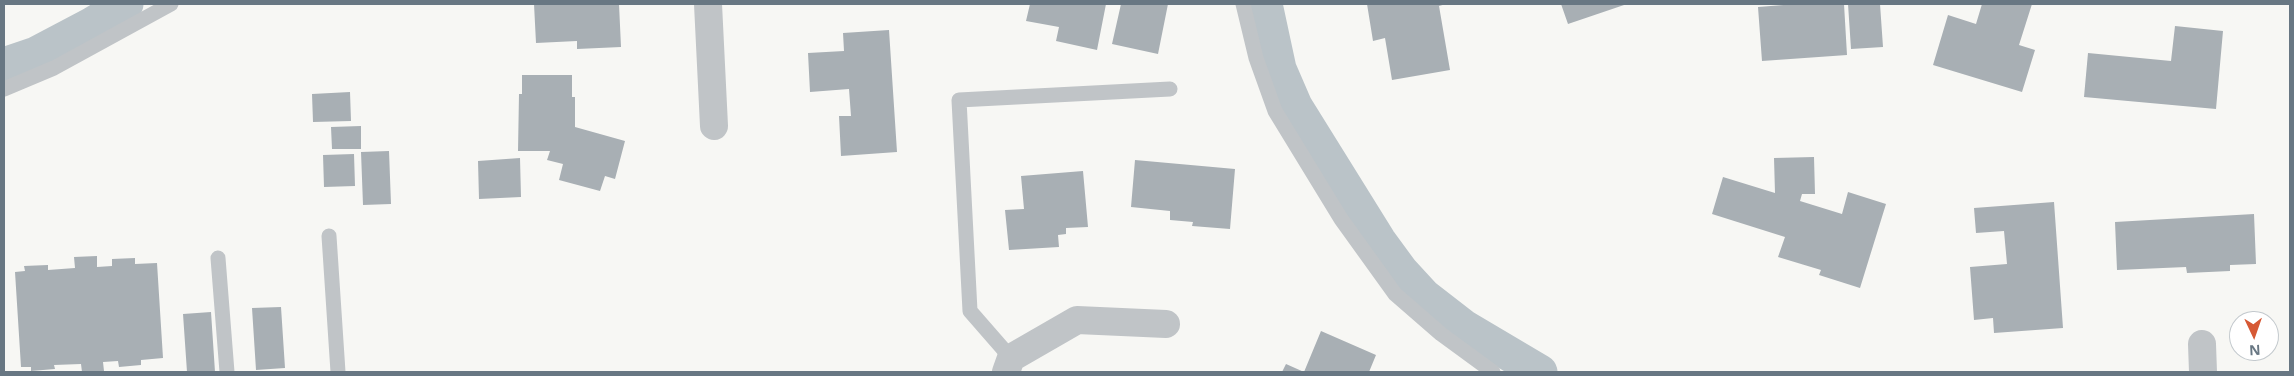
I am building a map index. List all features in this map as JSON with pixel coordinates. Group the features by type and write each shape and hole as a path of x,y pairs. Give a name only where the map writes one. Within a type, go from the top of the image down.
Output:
{"street":[{"path":"708,4 714,126"},
{"path":"1008,365 1078,320 1166,324"},
{"path":"2202,344 2203,372"}],"lane":[{"path":"4,89 54,68 171,4"},
{"path":"1243,4 1259,66 1275,111 1341,219 1395,294 1441,334 1493,372"},
{"path":"1008,365 970,311 958,100 1170,89"},
{"path":"329,236 338,372"},
{"path":"218,258 227,372"}],"building":[{"path":"534,4 619,4 621,47 577,49 577,41 536,43"},
{"path":"1030,4 1106,4 1097,50 1056,41 1059,27 1026,21"},
{"path":"1121,4 1168,4 1158,54 1112,44"},
{"path":"1367,4 1446,4 1439,6 1450,70 1392,80 1385,38 1373,41"},
{"path":"1561,4 1627,4 1568,24"},
{"path":"1796,4 1844,4 1847,55 1762,61 1758,7"},
{"path":"1848,4 1880,4 1883,47 1851,49"},
{"path":"1982,4 2032,4 2019,45 2035,50 2022,92 1933,65 1948,15 1976,24"},
{"path":"2175,26 2223,31 2216,109 2084,97 2088,53 2171,61"},
{"path":"889,30 897,152 841,156 839,116 851,116 849,89 810,92 808,53 844,51 843,33"},
{"path":"522,75 572,75 572,97 575,97 575,127 625,141 615,179 605,176 600,191 559,180 563,164 547,160 550,151 518,151 519,94 522,94"},
{"path":"350,92 351,121 313,122 312,94"},
{"path":"361,126 361,149 332,149 331,127"},
{"path":"389,151 391,204 363,205 361,152"},
{"path":"354,154 355,186 324,187 323,155"},
{"path":"1814,157 1815,194 1802,194 1800,201 1842,214 1848,192 1886,204 1860,288 1819,275 1821,270 1778,257 1785,237 1712,214 1723,177 1775,193 1774,158"},
{"path":"520,158 521,197 479,199 478,161"},
{"path":"1135,160 1235,169 1230,229 1192,226 1193,222 1170,220 1170,211 1131,207"},
{"path":"1083,171 1088,227 1066,228 1066,234 1058,235 1059,247 1009,250 1005,210 1024,209 1021,176"},
{"path":"2054,202 2063,328 1994,333 1993,318 1974,320 1970,267 2007,264 2004,231 1976,233 1974,208"},
{"path":"2254,214 2256,264 2230,265 2230,271 2187,273 2186,267 2117,270 2115,222"},
{"path":"97,256 97,267 112,266 112,259 135,258 135,264 157,263 163,358 141,360 141,365 119,367 118,361 103,362 104,371 82,372 81,364 54,365 55,369 31,371 31,367 21,367 15,272 25,271 24,266 48,265 48,270 75,268 74,257"},
{"path":"281,307 285,368 256,370 252,308"},
{"path":"211,312 215,372 187,372 183,314"},
{"path":"1321,331 1376,355 1369,372 1304,372"},
{"path":"1286,364 1304,372 1282,372"}],"waterway":[{"path":"4,65 36,54 126,4"},
{"path":"1265,4 1279,69 1295,106 1379,241 1401,271 1424,296 1464,327 1540,372"}]}
